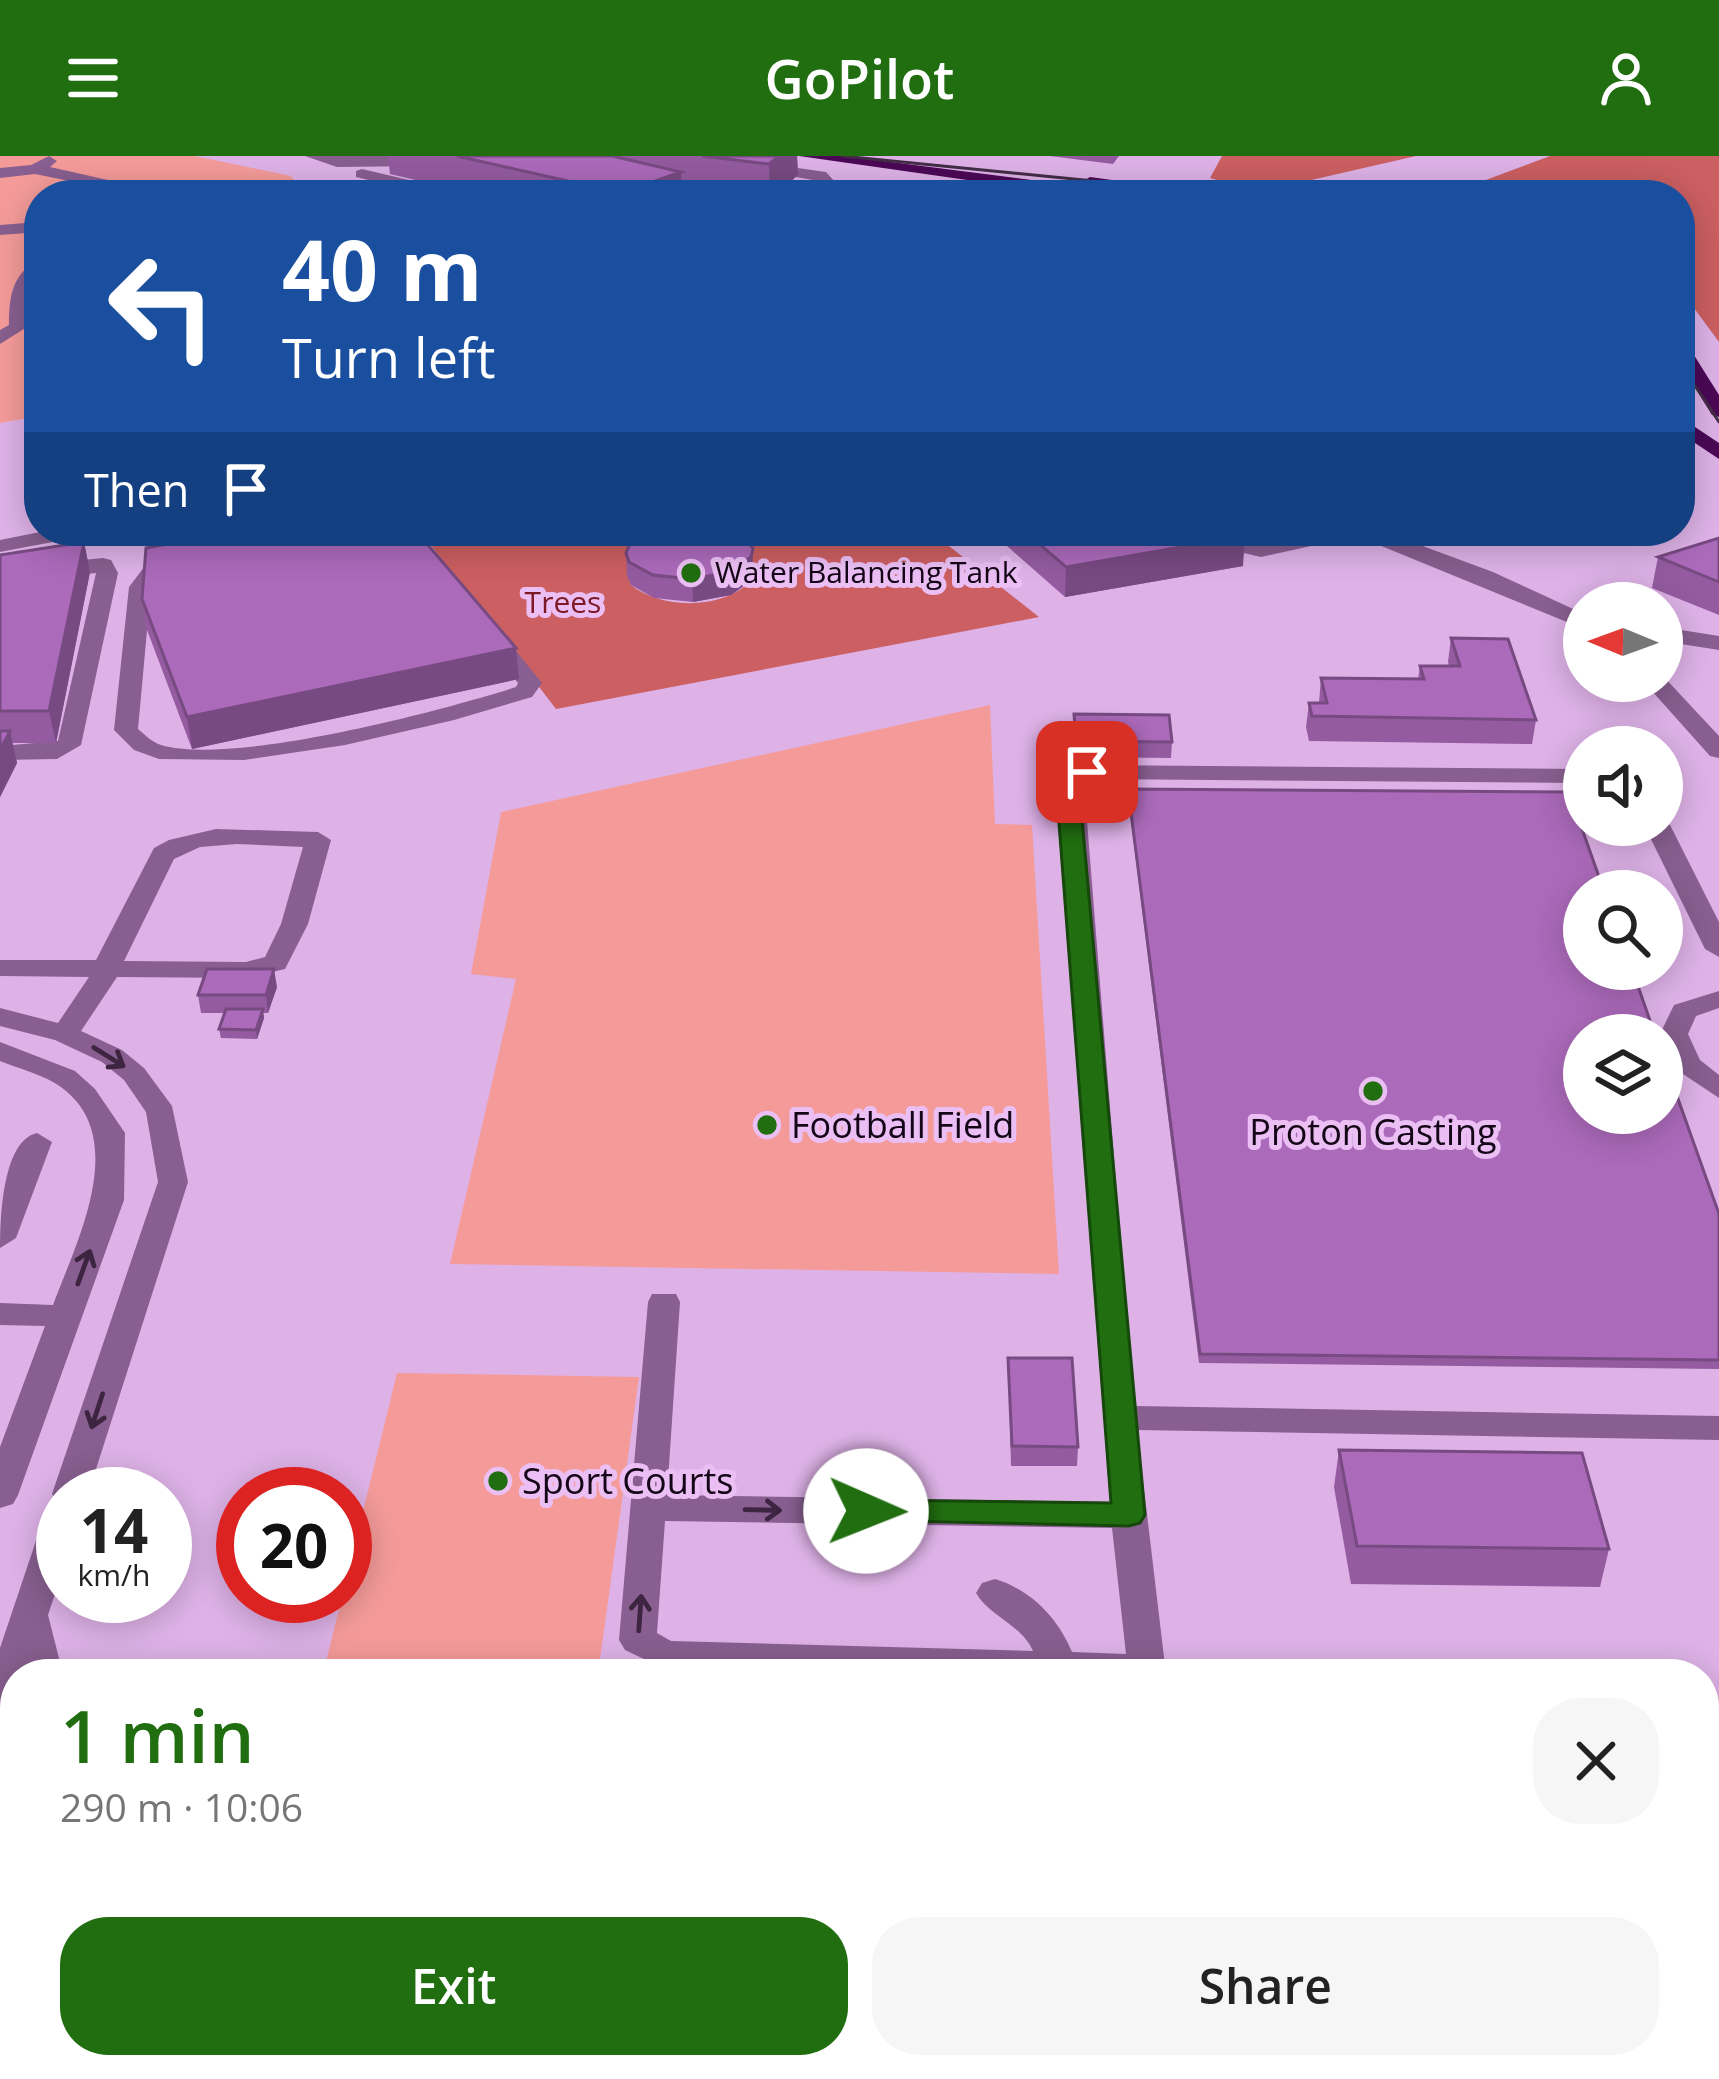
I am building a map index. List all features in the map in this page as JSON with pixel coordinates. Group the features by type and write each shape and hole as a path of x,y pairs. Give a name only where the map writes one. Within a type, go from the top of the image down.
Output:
{"main road":[{"path":"807,156 1014,180"},
{"path":"883,156 1036,180"},
{"path":"1695,372 1719,411"},
{"path":"1695,435 1719,453"}],"street":[{"path":"35,170 52,156"},
{"path":"313,156 337,162 453,160"},
{"path":"679,156 827,180"},
{"path":"337,162 340,169 388,180"},
{"path":"0,172 35,170 87,180"},
{"path":"0,338 18,328 18,289 24,276"},
{"path":"193,546 146,575 140,587 126,730 136,742 159,752 211,756 276,747 401,724 524,692 530,683 474,615"},
{"path":"1227,546 1268,553 1297,546"},
{"path":"1399,546 1563,612"},
{"path":"0,575 76,565 103,565 107,573 69,745 57,752 0,752"},
{"path":"1683,638 1719,644"},
{"path":"1674,702 1719,751"},
{"path":"1146,1659 1118,1418 1069,797 1072,780 1087,772 1563,776"},
{"path":"0,968 106,969 246,970 274,963 289,933 318,840 179,842 163,854 106,969 65,1034"},
{"path":"1668,846 1719,949"},
{"path":"1719,1000 1684,1011 1675,1034 1687,1064 1719,1089"},
{"path":"0,1017 65,1034 112,1056 148,1091 161,1112 173,1182 79,1467"},
{"path":"0,1052 65,1077 86,1096 110,1133 108,1200 0,1495"},
{"path":"0,1238 37,1142"},
{"path":"664,1302 638,1640 665,1655 757,1659"},
{"path":"0,1314 65,1316"},
{"path":"1118,1418 1719,1428"},
{"path":"646,1508 1129,1515"},
{"path":"995,1593 1033,1616 1052,1659"},
{"path":"15,1659 36,1597"},
{"path":"30,1615 40,1659"}],"shaded area":[{"path":"0,156 194,156 291,176 294,180 24,180 24,419 0,423"},
{"path":"990,705 995,824 1032,825 1059,1274 450,1264 516,979 471,974 501,812"},
{"name":"Sport Courts","path":"397,1373 639,1377 600,1659 327,1659 336,1623 372,1623 372,1475"}],"green space":[{"path":"1222,156 1416,156 1311,180 1210,178"},
{"path":"1550,156 1719,156 1719,342 1695,309 1695,180 1486,180"},
{"name":"Trees","path":"431,546 949,546 1039,617 556,709","holes":["753,571 752,580 740,590 692,603 659,599 631,585"]}],"building":[{"path":"457,156 612,156 681,172 658,180 563,180"},
{"path":"702,156 779,156 769,164"},
{"path":"1719,538 1719,582 1658,557"},
{"path":"83,546 49,711 0,711 0,555"},
{"path":"429,546 516,648 187,717 142,599 146,548"},
{"path":"629,546 753,548 751,557 730,572 692,579 653,575 629,562"},
{"path":"1042,546 1187,546 1066,567"},
{"path":"1451,638 1508,639 1536,720 1312,716 1309,703 1327,703 1321,678 1424,679 1420,666 1460,666"},
{"path":"1074,714 1169,715 1172,742 1076,741"},
{"path":"0,731 10,731 0,750"},
{"name":"Proton Casting","path":"1128,789 1563,792 1563,846 1588,846 1597,870 1563,870 1563,990 1639,990 1648,1014 1563,1014 1563,1134 1683,1134 1683,1113 1719,1214 1719,1360 1200,1354"},
{"path":"207,969 274,969 266,995 198,995"},
{"path":"226,1009 263,1009 256,1030 219,1029"},
{"path":"1008,1358 1072,1358 1078,1447 1012,1446"},
{"path":"1339,1450 1582,1453 1609,1549 1357,1546"}],"tram line":[{"path":"842,156 1084,180"},
{"path":"1695,386 1719,422"}],"place":[{"name":"Water Balancing Tank","path":"691,573"},
{"name":"Proton Casting","path":"1373,1091"},
{"name":"Football Field","path":"767,1125"},
{"name":"Sport Courts","path":"498,1481"}],"route":[{"path":"866,1511 1129,1515 1069,797 1072,780 1087,772"}]}
